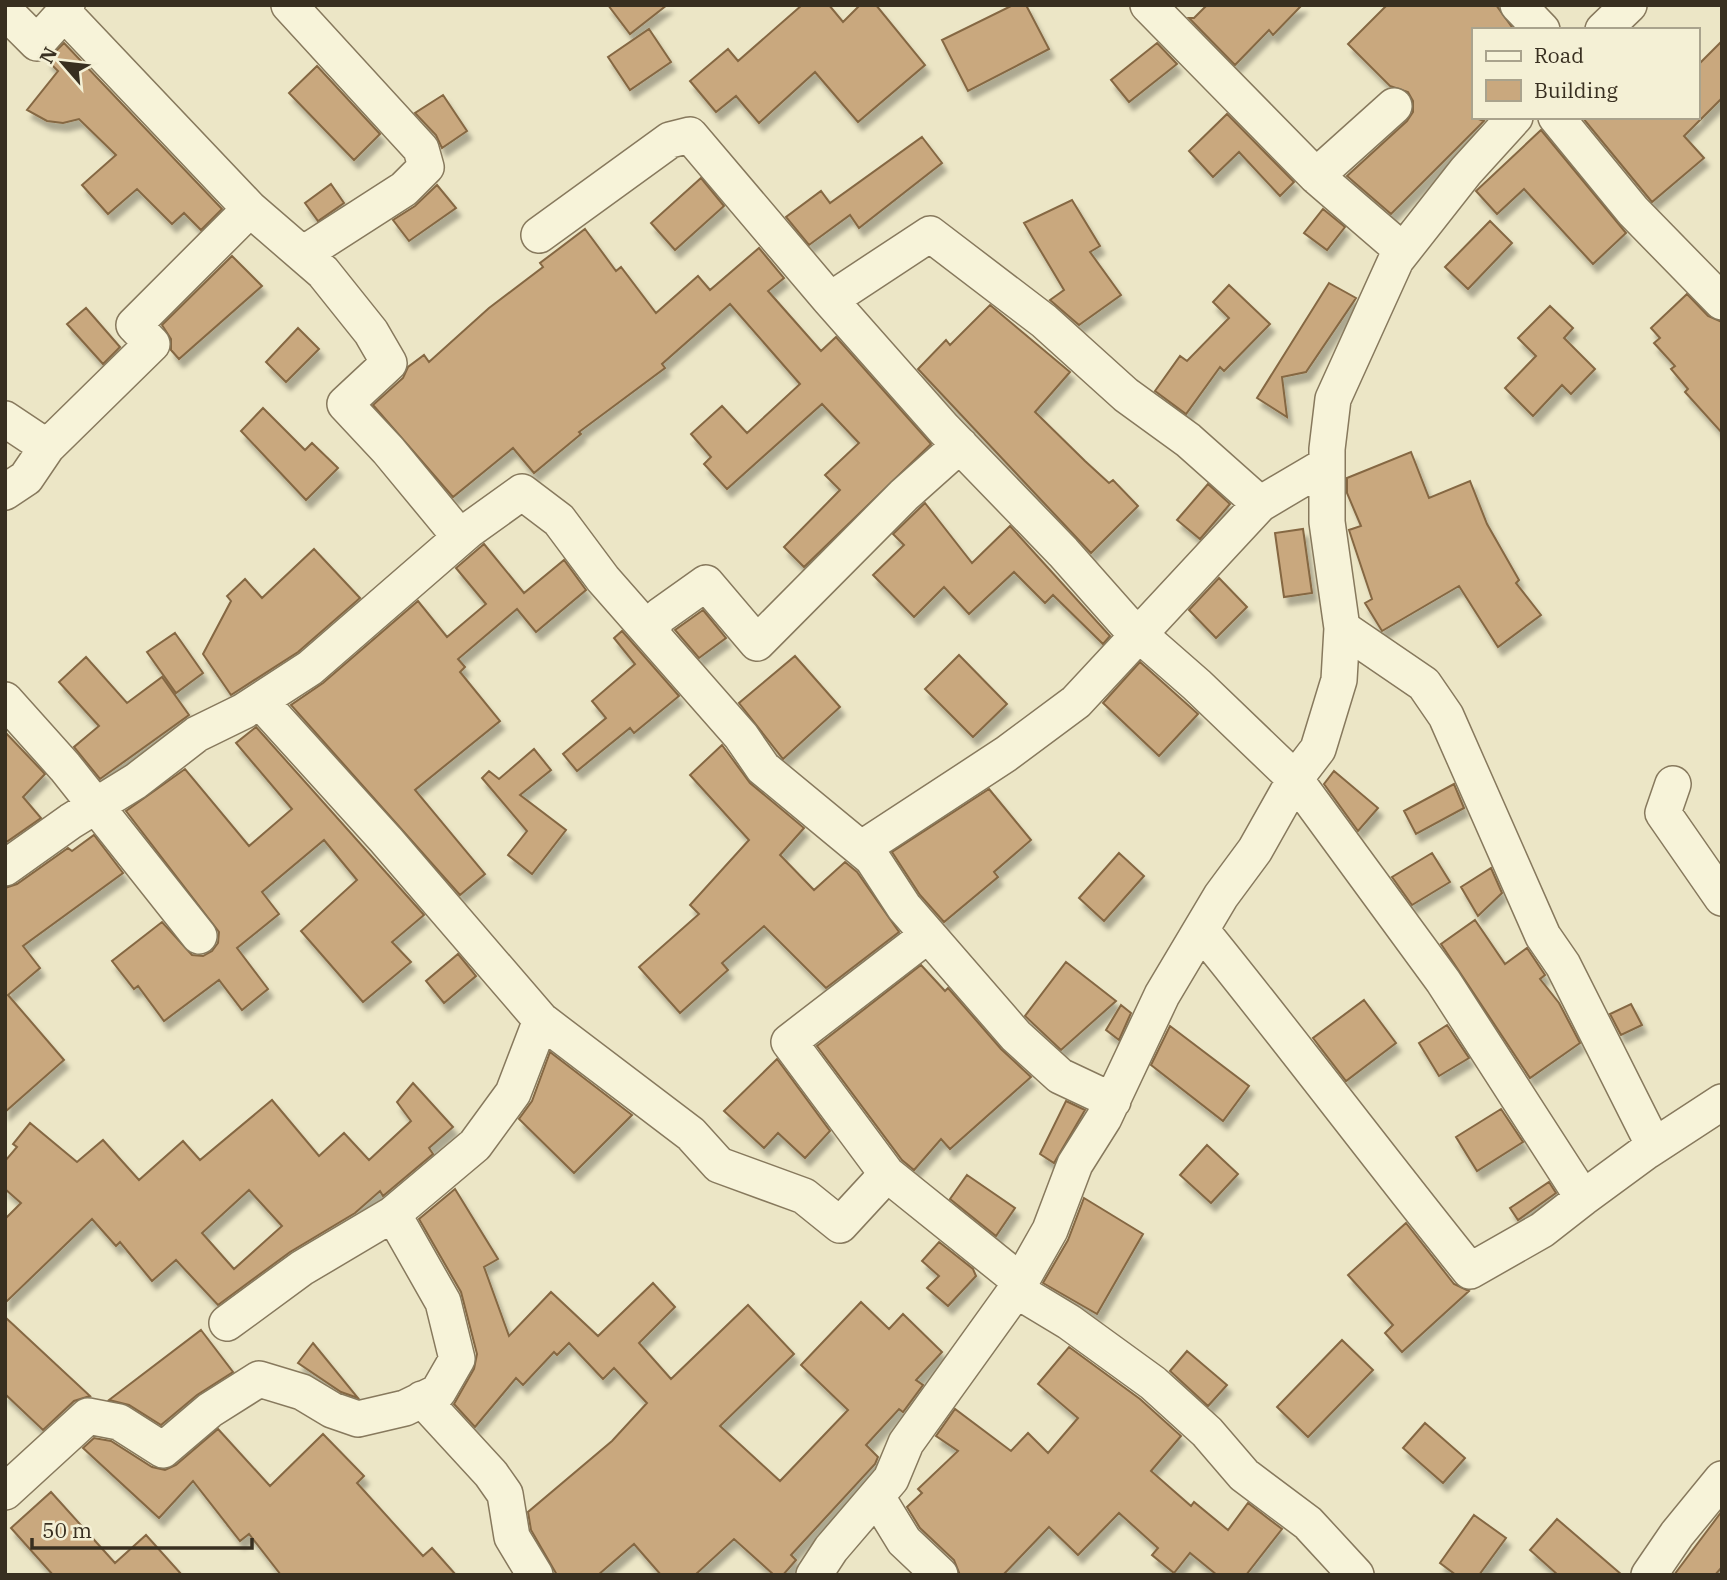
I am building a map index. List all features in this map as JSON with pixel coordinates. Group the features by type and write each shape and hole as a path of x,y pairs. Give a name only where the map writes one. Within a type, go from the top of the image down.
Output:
{"street":[{"path":"289,5 421,149 426,167 404,190 303,254"},
{"path":"1148,5 1315,176 1402,251"},
{"path":"1518,5 1540,28"},
{"path":"1605,28 1629,5"},
{"path":"5,12 37,43 66,9 250,209 323,272 371,332 389,363 345,404 460,537"},
{"path":"1315,176 1394,106"},
{"path":"814,1575 831,1549 891,1479 906,1443 1018,1285 1050,1230 1075,1164 1113,1101 1162,995 1221,896 1255,850 1295,779 1318,749 1339,680 1342,628 1327,522 1326,465 1333,399 1402,251 1466,171 1512,119"},
{"path":"1558,119 1633,211 1722,302"},
{"path":"540,235 670,140 690,135 830,300 960,445 1138,633 1295,779 1443,981 1583,1198"},
{"path":"5,492 26,478 47,447 152,344 134,325 250,209"},
{"path":"830,300 930,234 1044,321 1126,395 1188,440 1260,504"},
{"path":"5,419 47,447"},
{"path":"648,629 660,615 706,583 757,643 904,495 960,445"},
{"path":"861,849 1006,754 1076,702 1260,504 1326,465"},
{"path":"5,868 96,805 136,781 197,734 260,701 310,668 460,537 522,492 559,520 603,579 741,736 763,768 872,858 904,907 1016,1036 1060,1076 1113,1101"},
{"path":"1342,628 1424,684 1446,716 1543,936 1563,965 1654,1146"},
{"path":"5,700 96,805 199,936"},
{"path":"260,701 386,839 541,1020 691,1134 719,1165 804,1196 840,1225 887,1174"},
{"path":"1673,784 1663,813 1722,898"},
{"path":"1201,930 1256,996 1336,1105 1470,1271 1542,1230 1654,1146 1722,1102"},
{"path":"928,935 789,1042 887,1174 1018,1285 1153,1384 1207,1432 1244,1475 1308,1523 1356,1575"},
{"path":"227,1323 302,1268 393,1213 475,1145 513,1093 541,1020"},
{"path":"5,1492 88,1416 119,1422 163,1450 210,1410 259,1379 302,1392 332,1410 358,1419 405,1408 438,1392 457,1359 443,1302 393,1213"},
{"path":"422,1399 491,1474 505,1494 512,1537 535,1575"},
{"path":"1649,1575 1677,1534 1722,1479"},
{"path":"877,1497 904,1541 940,1575"}],"building":[{"path":"608,5 667,5 630,34"},
{"path":"802,5 829,5 843,22 860,5 876,5 925,65 858,122 815,72 759,123 736,96 716,112 690,81 728,49 738,61"},
{"path":"1013,5 1026,5 1049,49 968,91 942,40"},
{"path":"1207,5 1302,5 1273,35 1269,30 1235,65 1189,18 1194,18"},
{"path":"1387,5 1496,5 1513,28 1472,28 1472,119 1484,121 1391,214 1347,176 1407,121 1413,112 1413,101 1408,92 1390,86 1348,44"},
{"path":"649,29 671,62 630,90 608,57"},
{"path":"1722,41 1722,98 1684,136 1704,158 1652,202 1584,119 1699,119 1699,64"},
{"path":"64,43 222,209 201,230 184,213 172,224 137,189 108,214 82,185 116,155 79,119 63,123 47,121 27,110 58,71 47,60"},
{"path":"1157,43 1177,64 1129,102 1111,80"},
{"path":"317,66 380,134 354,160 289,93"},
{"path":"443,95 467,131 442,148 436,135 415,113"},
{"path":"1227,114 1294,182 1280,196 1239,152 1213,177 1189,151"},
{"path":"1541,130 1626,233 1593,264 1524,189 1497,214 1476,191"},
{"path":"922,137 942,163 859,228 850,215 809,245 786,217 821,191 830,203"},
{"path":"701,178 724,206 675,250 651,223"},
{"path":"331,184 344,203 318,221 305,203"},
{"path":"437,185 456,208 409,241 393,220 415,206"},
{"path":"1072,200 1100,246 1090,252 1121,295 1079,325 1050,300 1064,290 1024,223"},
{"path":"1323,209 1345,227 1327,250 1304,233"},
{"path":"1490,221 1512,243 1468,289 1445,267"},
{"path":"585,229 616,271 621,267 656,313 698,276 710,290 759,248 784,278 768,291 821,351 836,337 931,444 804,567 784,547 840,490 825,475 859,443 822,404 727,489 704,464 711,457 691,434 722,406 747,433 800,384 730,304 662,364 665,368 579,432 581,434 534,473 513,448 453,497 373,405 403,378 408,367 424,355 429,362 489,308 543,267 540,263"},
{"path":"232,256 262,286 179,359 171,350 171,339 162,325"},
{"path":"1329,283 1356,298 1306,372 1282,377 1287,417 1257,398"},
{"path":"1229,285 1270,324 1224,371 1220,367 1186,414 1155,391 1180,356 1187,361 1229,318 1213,302"},
{"path":"1687,294 1708,316 1722,322 1722,433 1685,392 1688,389 1671,369 1675,366 1654,343 1660,338 1651,328"},
{"path":"990,305 1070,372 1035,412 1109,483 1113,480 1138,506 1091,553 918,369 946,340 950,345"},
{"path":"1550,306 1573,328 1564,338 1595,369 1571,394 1562,385 1533,416 1505,388 1536,356 1518,338"},
{"path":"86,308 120,347 103,364 67,324"},
{"path":"298,328 319,349 286,382 266,362"},
{"path":"263,408 305,450 312,443 338,468 306,500 241,431"},
{"path":"1411,452 1429,498 1470,481 1487,524 1519,580 1516,583 1541,615 1498,647 1459,586 1382,631 1365,603 1372,599 1349,530 1361,526 1347,493 1347,478"},
{"path":"1208,484 1230,504 1200,539 1177,520"},
{"path":"925,503 972,563 1010,526 1110,636 1103,644 1053,595 1045,603 1014,572 969,614 944,587 914,617 873,575 904,545 893,534"},
{"path":"1303,529 1312,593 1284,597 1275,533"},
{"path":"484,544 524,593 564,560 586,590 536,632 517,609 458,659 465,667 460,672 500,721 415,790 485,874 460,895 291,705 323,683 418,601 447,637 486,604 456,568"},
{"path":"314,549 360,598 298,652 231,695 203,654 231,601 227,596 245,579 262,598"},
{"path":"1219,578 1247,607 1216,638 1189,610"},
{"path":"703,610 726,638 699,658 675,630"},
{"path":"622,631 679,696 634,733 630,728 577,771 563,754 606,718 592,701 635,664 614,638"},
{"path":"175,633 203,673 176,693 147,652"},
{"path":"959,655 1007,704 973,737 925,689"},
{"path":"795,656 840,707 783,759 739,703"},
{"path":"86,657 127,703 162,677 189,715 100,779 74,747 99,726 59,682"},
{"path":"1140,662 1198,714 1159,756 1103,703"},
{"path":"256,727 424,915 392,942 411,962 363,1002 301,931 357,880 324,840 262,892 279,914 237,948 268,989 242,1010 219,980 164,1021 138,986 134,989 112,961 162,922 192,955 203,956 212,951 218,943 219,932 126,811 185,769 249,846 292,809 236,743"},
{"path":"5,732 45,774 23,797 41,818 5,843"},
{"path":"722,745 750,783 804,828 780,855 814,890 845,862 857,872 899,932 826,988 764,926 722,963 728,970 680,1013 639,967 699,914 690,905 749,840 690,775"},
{"path":"534,749 551,770 520,795 566,830 532,874 508,855 527,831 482,778 489,771 499,779"},
{"path":"1334,771 1378,808 1358,831 1324,784"},
{"path":"1454,784 1464,808 1416,834 1404,811"},
{"path":"989,789 1031,840 994,872 998,877 944,922 920,895 892,852"},
{"path":"94,835 123,873 23,946 40,968 8,995 64,1060 5,1112 5,888 17,884 68,848 72,851"},
{"path":"1119,853 1144,876 1104,921 1079,898"},
{"path":"1432,853 1450,882 1412,905 1392,877"},
{"path":"1491,868 1502,893 1478,916 1461,887"},
{"path":"1475,920 1505,964 1527,948 1545,975 1540,979 1559,1003 1580,1043 1530,1078 1441,944"},
{"path":"458,954 476,976 444,1003 426,981"},
{"path":"1066,962 1116,1001 1061,1050 1025,1016"},
{"path":"921,965 945,991 948,988 1001,1049 1031,1077 950,1149 941,1139 914,1170 902,1160 817,1046"},
{"path":"1364,1000 1396,1043 1346,1081 1313,1038"},
{"path":"1631,1004 1642,1025 1621,1035 1610,1014"},
{"path":"1121,1005 1131,1013 1119,1040 1106,1030"},
{"path":"1447,1025 1469,1058 1439,1076 1419,1043"},
{"path":"1170,1026 1249,1086 1223,1121 1151,1065"},
{"path":"550,1052 632,1115 574,1173 519,1119 532,1101"},
{"path":"777,1059 830,1131 805,1158 778,1133 764,1148 724,1111"},
{"path":"413,1083 453,1127 429,1148 433,1154 383,1196 380,1191 355,1213 290,1252 218,1305 176,1260 152,1281 120,1242 116,1246 92,1219 5,1303 5,1219 21,1203 5,1189 5,1161 17,1147 13,1144 30,1123 77,1162 103,1140 139,1180 183,1141 200,1160 272,1100 319,1156 344,1133 369,1160 411,1121 397,1102","holes":["249,1190 282,1226 234,1269 202,1233"]},
{"path":"1066,1101 1085,1110 1054,1163 1040,1154"},
{"path":"1501,1109 1523,1142 1477,1171 1456,1137"},
{"path":"1207,1145 1238,1174 1211,1203 1180,1175"},
{"path":"967,1175 1015,1208 996,1236 950,1199"},
{"path":"1549,1182 1556,1193 1518,1220 1510,1208"},
{"path":"455,1189 498,1259 484,1267 509,1336 551,1292 598,1336 653,1283 675,1307 639,1343 671,1379 748,1305 794,1354 720,1426 780,1481 848,1410 801,1365 861,1302 889,1329 903,1314 942,1352 916,1380 923,1385 903,1412 899,1409 866,1445 878,1457 875,1464 791,1555 796,1560 783,1575 774,1575 734,1539 695,1575 661,1575 634,1544 598,1575 557,1575 531,1530 528,1512 612,1441 647,1403 614,1368 603,1379 569,1343 557,1355 554,1352 523,1385 516,1378 475,1427 454,1404 474,1369 477,1354 461,1292 419,1219"},
{"path":"1084,1198 1143,1234 1097,1314 1043,1283 1068,1240"},
{"path":"1406,1223 1454,1284 1469,1291 1402,1352 1385,1333 1393,1325 1348,1275"},
{"path":"939,1242 973,1269 976,1276 948,1306 927,1288 939,1276 922,1261"},
{"path":"5,1317 90,1396 74,1401 43,1430 5,1394"},
{"path":"201,1330 233,1372 197,1395 161,1425 129,1405 109,1400"},
{"path":"1342,1340 1373,1370 1308,1437 1277,1407"},
{"path":"313,1343 358,1398 341,1392 298,1363"},
{"path":"1069,1347 1140,1399 1181,1436 1151,1471 1191,1506 1194,1502 1228,1530 1248,1503 1282,1529 1246,1575 1217,1575 1190,1553 1174,1573 1152,1555 1158,1548 1119,1513 1078,1555 1049,1527 1003,1575 960,1575 954,1560 920,1528 907,1507 922,1493 918,1489 958,1451 936,1436 955,1409 1011,1451 1028,1433 1048,1453 1078,1418 1038,1384"},
{"path":"1187,1351 1227,1385 1208,1406 1170,1371"},
{"path":"1425,1423 1465,1458 1443,1483 1403,1448"},
{"path":"218,1429 270,1486 323,1434 364,1476 357,1483 423,1556 432,1548 456,1575 281,1575 249,1534 240,1541 193,1481 159,1518 83,1448 94,1438 111,1441 152,1467 165,1470 176,1465"},
{"path":"51,1492 115,1563 146,1535 182,1575 53,1575 11,1528"},
{"path":"1722,1511 1722,1567 1715,1575 1674,1575"},
{"path":"1474,1515 1506,1538 1479,1575 1456,1575 1440,1563"},
{"path":"1557,1519 1622,1575 1558,1575 1530,1550"}]}
